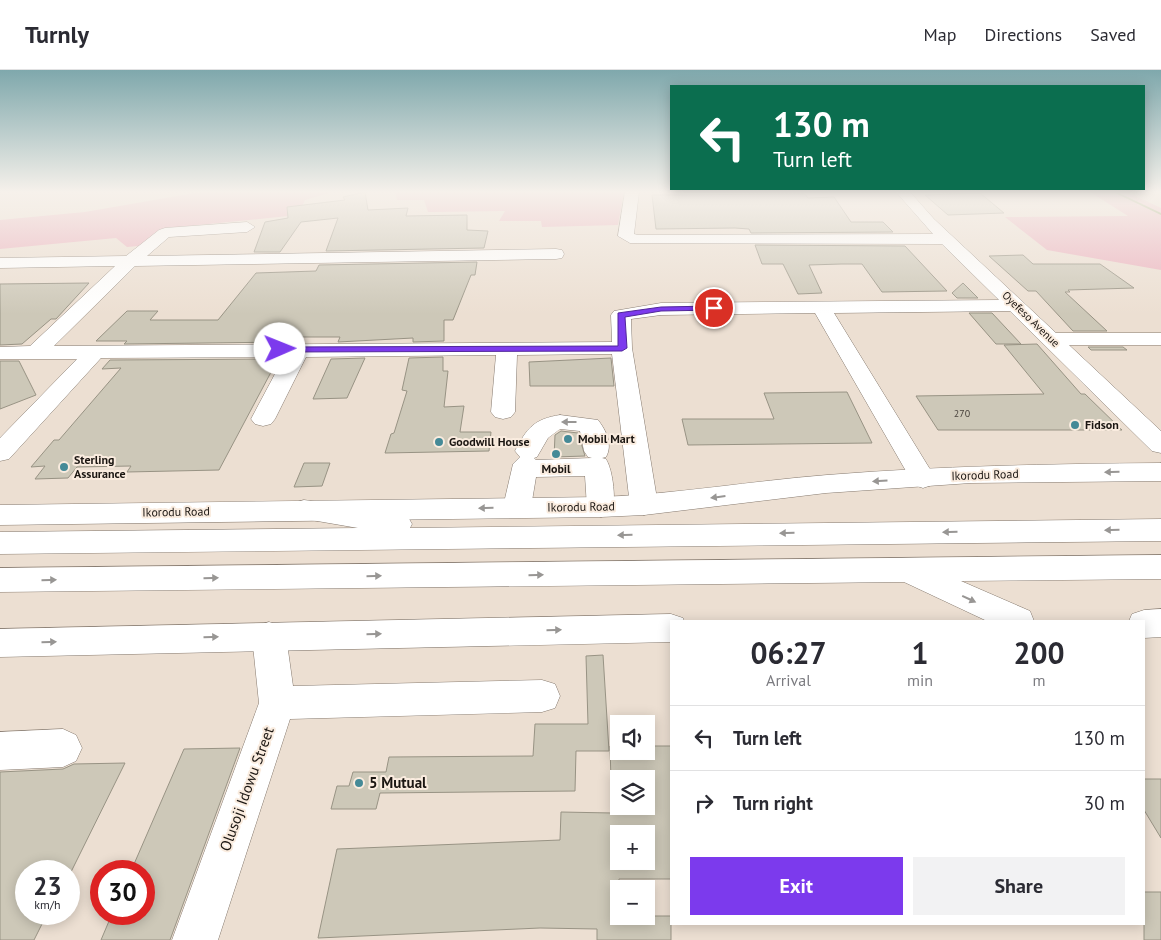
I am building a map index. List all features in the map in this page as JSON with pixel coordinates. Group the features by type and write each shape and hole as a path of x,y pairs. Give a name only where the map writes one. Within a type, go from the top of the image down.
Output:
{"main road":[{"path":"36,352 130,260 165,233 170,233"},
{"path":"626,233 626,236 636,240 946,239"},
{"name":"Oyefeso Avenue","path":"940,233 1161,445"},
{"path":"0,263 556,254"},
{"path":"644,505 622,348 621,315 642,310 1015,305"},
{"path":"821,307 923,479"},
{"path":"1052,339 1161,339"},
{"path":"0,353 299,349 622,348"},
{"path":"263,418 299,349"},
{"path":"504,412 507,349"},
{"path":"0,453 96,352"},
{"path":"517,507 526,461 534,436 542,427 552,423 573,422 590,425 596,439 601,507"},
{"path":"526,461 597,461"},
{"name":"Ikorodu Road","path":"0,515 601,507 644,505 826,484 923,479 971,474 1161,472"},
{"path":"304,510 484,536"},
{"path":"0,542 1161,530"},
{"path":"0,580 1161,568"},
{"path":"909,571 1016,620"},
{"path":"1145,624 1161,623"},
{"path":"0,643 670,628"},
{"name":"Olusoji Idowu Street","path":"195,940 278,703 270,636"},
{"path":"278,703 542,696"},
{"path":"0,751 63,748"}],"shaded area":[{"path":"0,233 163,233 149,245 127,247 116,238 0,249"},
{"path":"1025,233 1161,233 1161,270 1047,250"}],"building":[{"path":"261,233 294,233 280,252 254,252"},
{"path":"333,233 488,233 484,248 326,251"},
{"path":"755,245 905,246 947,291 882,292 862,264 841,264 809,265 822,293 798,294 783,264 762,264"},
{"path":"1023,255 1033,264 1100,264 1134,288 1068,290 1070,292 1065,292 1107,331 1073,331 1036,291 1028,291 989,256"},
{"path":"477,262 475,275 471,275 453,320 444,320 444,341 413,342 413,338 338,342 340,337 290,337 287,342 124,344 127,341 96,341 127,311 158,311 150,320 218,320 256,273 316,271 319,265"},
{"path":"89,283 56,319 51,319 22,344 0,345 0,284"},
{"path":"963,283 978,298 957,298 952,293"},
{"path":"969,313 992,313 1021,344 996,344"},
{"path":"1037,344 1081,394 1085,394 1122,430 938,430 916,396 1044,394 1004,345"},
{"path":"1088,347 1123,347 1127,350 1091,350"},
{"path":"443,357 443,371 448,371 444,407 464,406 460,432 491,432 489,451 385,453 391,434 394,433 407,391 402,390 409,358"},
{"path":"365,358 347,398 313,399 331,359"},
{"path":"611,358 614,386 530,386 529,362"},
{"path":"278,359 219,470 127,472 131,466 77,467 68,478 35,479 45,466 31,467 54,440 59,440 121,368 102,369 110,360"},
{"path":"0,361 19,361 36,395 0,409"},
{"path":"847,392 872,443 688,445 682,419 774,419 764,393"},
{"path":"561,431 578,433 585,456 554,457 555,435"},
{"path":"304,463 330,463 322,486 294,487"},
{"path":"603,655 609,751 576,751 575,791 380,793 376,809 331,809 337,786 349,786 353,772 386,772 389,757 533,756 535,724 588,724 586,656"},
{"path":"655,746 670,746 670,879 610,880 610,925 655,925 655,916 670,916 671,940 597,940 597,929 540,928 318,938 337,849 560,840 561,812 655,815 655,770 611,770 610,760 655,760"},
{"path":"240,748 170,940 101,940 107,925 155,925 155,860 136,860 184,749"},
{"path":"125,763 77,860 15,860 15,925 42,925 34,940 0,940 0,772 63,769 74,764"},
{"path":"1145,779 1161,779 1161,838 1145,812"},
{"path":"1145,892 1161,892 1161,940 1144,940"}],"place":[{"name":"Fidson","path":"1075,425"},
{"name":"Mobil Mart","path":"568,439"},
{"name":"Goodwill House","path":"439,442"},
{"name":"Mobil","path":"556,454"},
{"name":"Sterling Assurance","path":"64,467"},
{"name":"5 Mutual","path":"359,783"}],"route":[{"path":"280,349 622,348 621,315 642,310 714,308"}]}
